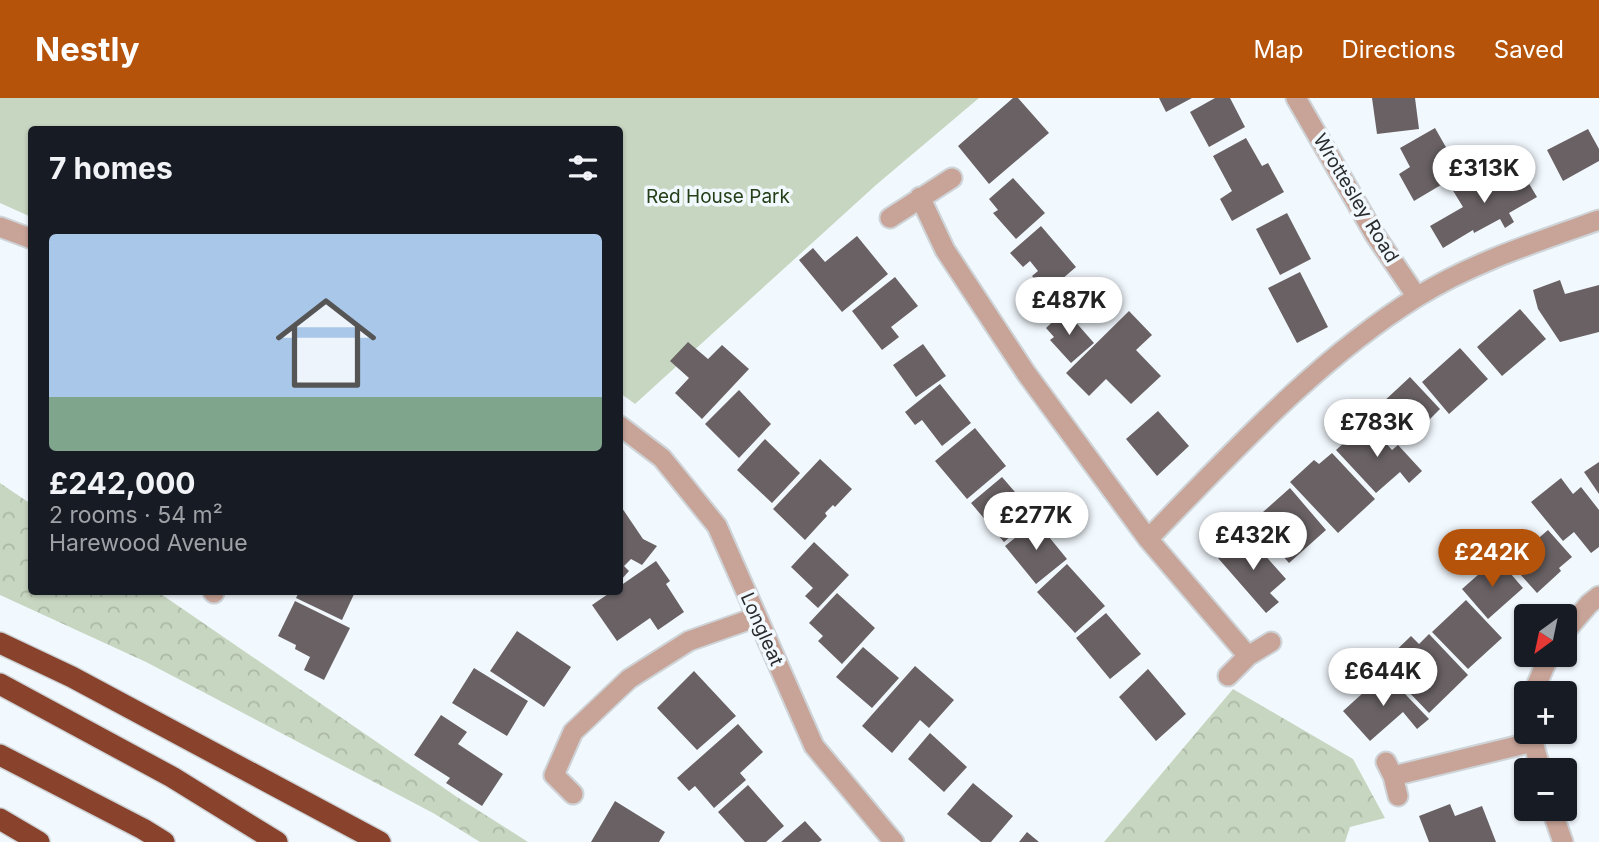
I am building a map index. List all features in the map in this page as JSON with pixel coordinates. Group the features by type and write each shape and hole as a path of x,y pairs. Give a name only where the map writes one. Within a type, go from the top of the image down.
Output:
{"highway":[{"path":"0,643 72,677 380,842"},
{"path":"0,684 172,777 277,842"},
{"path":"0,755 164,842"},
{"path":"0,819 39,842"}],"street":[{"name":"Wrottesley Road","path":"1296,98 1375,235 1417,297"},
{"path":"890,218 952,178"},
{"path":"920,197 945,250 1026,373 1148,539 1248,656"},
{"path":"1148,539 1251,435 1340,351 1417,297 1471,268 1599,220"},
{"path":"0,227 28,238"},
{"name":"Longleat","path":"623,428 662,458 717,526 814,746 894,842"},
{"path":"1577,618 1599,596"},
{"path":"573,794 554,775 573,732 582,723 629,679 689,641 757,617"},
{"path":"1228,676 1248,656 1270,642"},
{"path":"1398,796 1389,769 1514,741"},
{"path":"1556,821 1563,842"}],"green space":[{"name":"Red House Park","path":"0,98 979,98 876,185 635,404 623,395 623,126 28,126 28,216 0,203"},
{"path":"0,483 28,502 28,595 162,595 457,797 528,842 480,842 433,813 146,662 0,595"},
{"path":"1233,689 1353,759 1385,818 1350,827 1345,842 1104,842"}],"building":[{"path":"1013,98 1018,98 1049,133 989,184 958,146"},
{"path":"1159,98 1192,98 1166,112"},
{"path":"1215,98 1230,98 1245,127 1209,147 1190,112"},
{"path":"1372,98 1415,98 1419,129 1377,134"},
{"path":"1435,128 1447,149 1438,155 1451,179 1414,201 1399,174 1410,167 1400,148"},
{"path":"1588,129 1599,149 1599,161 1563,181 1547,150"},
{"path":"1246,138 1262,166 1268,163 1284,192 1232,221 1220,199 1232,191 1213,156"},
{"path":"1519,167 1537,197 1509,213 1514,222 1505,228 1500,219 1474,233 1473,230 1443,248 1430,226 1463,207 1452,189 1485,170 1492,182"},
{"path":"1013,178 1045,213 1016,239 993,213 998,210 989,199"},
{"path":"1287,213 1311,259 1280,275 1256,229"},
{"path":"1041,226 1076,267 1046,293 1032,276 1038,271 1030,261 1023,267 1010,253"},
{"path":"857,236 888,274 842,312 799,260 813,248 825,262"},
{"path":"1300,272 1328,327 1297,343 1268,288"},
{"path":"895,277 918,306 891,327 899,337 882,350 852,311"},
{"path":"1560,280 1565,294 1599,285 1599,332 1560,342 1538,309 1533,290"},
{"path":"1520,309 1546,339 1502,376 1477,347"},
{"path":"1065,310 1094,343 1071,363 1050,340 1054,337 1046,328"},
{"path":"1129,311 1152,335 1136,350 1161,376 1131,404 1106,379 1089,396 1066,373"},
{"path":"688,342 708,359 722,345 749,369 702,419 675,393 689,378 670,361"},
{"path":"923,344 946,376 916,397 893,365"},
{"path":"1460,348 1488,379 1449,414 1422,382"},
{"path":"1410,377 1440,409 1424,425 1418,419 1392,444 1367,417"},
{"path":"940,384 971,423 942,446 922,420 915,425 905,412"},
{"path":"739,390 771,424 739,458 705,424"},
{"path":"1158,411 1189,446 1157,476 1126,439"},
{"path":"1367,422 1392,450 1398,445 1422,471 1409,483 1400,472 1376,493 1336,450"},
{"path":"975,428 1006,466 967,499 935,461"},
{"path":"765,439 800,473 772,503 737,470"},
{"path":"1332,453 1375,499 1338,533 1290,482 1314,460 1319,464"},
{"path":"820,459 852,489 835,507 833,505 825,513 827,516 805,540 773,509"},
{"path":"1599,462 1599,494 1584,472"},
{"path":"1002,477 1035,515 1004,542 971,503"},
{"path":"1561,478 1573,494 1581,487 1599,510 1599,547 1591,553 1574,532 1563,541 1531,502"},
{"path":"1290,488 1326,530 1289,563 1260,530 1271,520 1263,512"},
{"path":"623,509 643,539 657,546 642,565 631,559 624,566 629,571 623,578"},
{"path":"1036,521 1067,559 1036,584 1005,546"},
{"path":"1548,530 1572,557 1537,593 1510,563"},
{"path":"1246,534 1286,579 1270,593 1279,602 1266,613 1218,558"},
{"path":"814,542 849,575 818,608 805,596 813,588 791,567"},
{"path":"1497,558 1523,588 1488,619 1462,589"},
{"path":"656,561 670,581 666,584 684,612 658,630 650,618 617,641 592,605 607,595 623,595 623,584"},
{"path":"1067,564 1105,606 1075,633 1037,592"},
{"path":"837,593 875,628 842,664 818,641 823,636 809,623"},
{"path":"298,595 354,595 342,620 296,598"},
{"path":"1466,600 1502,638 1468,669 1432,632"},
{"path":"295,601 350,628 324,680 304,670 310,657 295,649 296,645 278,636"},
{"path":"1106,613 1141,654 1110,679 1076,638"},
{"path":"517,631 571,667 544,707 490,671"},
{"path":"1429,634 1468,675 1429,713 1382,664 1411,636 1419,644"},
{"path":"863,647 899,678 872,708 836,677"},
{"path":"915,666 954,700 929,728 920,720 892,753 862,726"},
{"path":"474,668 528,701 507,736 452,703"},
{"path":"1148,669 1186,714 1156,741 1119,697"},
{"path":"694,671 736,716 697,750 657,708"},
{"path":"1385,673 1429,719 1417,729 1403,712 1370,741 1343,711"},
{"path":"441,715 467,732 458,744 503,774 482,806 446,783 450,778 414,755"},
{"path":"738,724 763,752 740,773 746,780 714,808 695,786 689,791 677,778"},
{"path":"930,733 967,767 944,792 908,759"},
{"path":"973,783 1013,816 991,842 981,842 947,814"},
{"path":"748,785 784,826 766,842 745,842 718,812"},
{"path":"615,801 665,832 659,842 591,842"},
{"path":"1450,804 1455,816 1482,806 1496,842 1429,842 1419,816"},
{"path":"805,821 822,840 781,842"},
{"path":"1027,832 1039,842 1019,842"}]}
